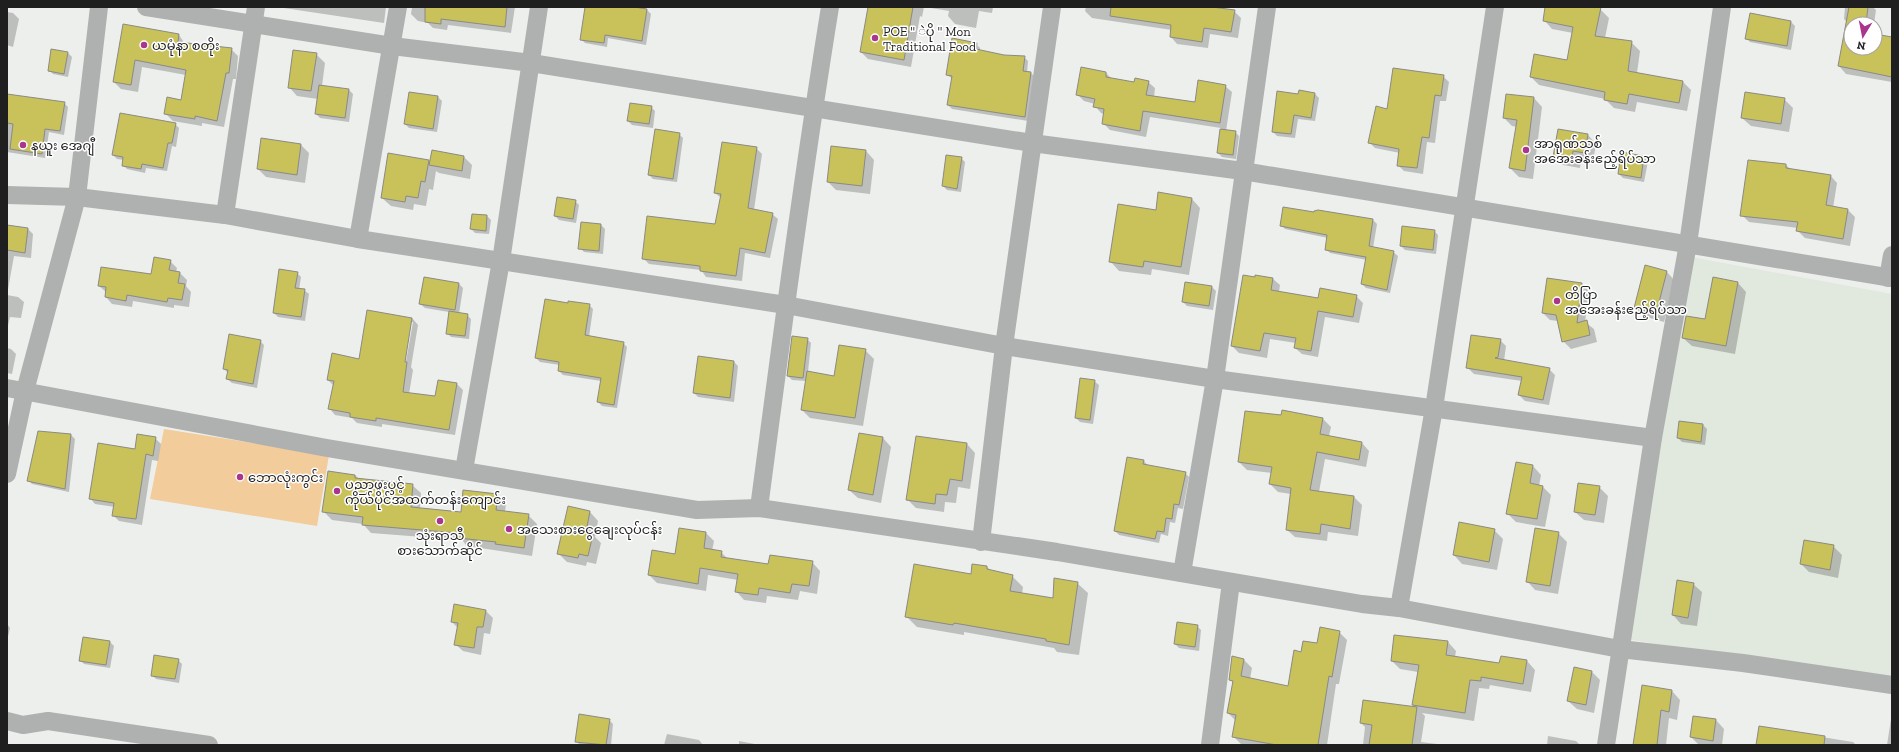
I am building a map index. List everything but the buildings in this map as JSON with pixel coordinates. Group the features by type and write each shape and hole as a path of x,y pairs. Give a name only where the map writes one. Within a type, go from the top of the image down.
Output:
{"street":[{"path":"7,474 25,391 77,197 99,7"},
{"path":"146,7 254,15 392,46 531,63 1032,143 1244,171 1890,278 1892,255"},
{"path":"358,238 398,7"},
{"path":"464,470 501,261 539,7"},
{"path":"759,508 786,305 830,7"},
{"path":"981,542 1004,346 1052,7"},
{"path":"1182,573 1215,379 1267,7"},
{"path":"1399,608 1434,408 1495,7"},
{"path":"1606,745 1653,438 1688,244 1722,7"},
{"path":"225,215 254,15"},
{"path":"7,195 77,197 225,215 501,261 786,305 1004,346 1215,379 1653,438"},
{"path":"7,388 281,439 697,510 759,508 981,542 1057,552 1231,582 1399,608 1620,649 1744,663 1892,684"},
{"path":"1210,745 1231,582"},
{"path":"7,722 23,725 48,720 209,745"}],"shaded area":[{"path":"1680,255 1892,294 1892,684 1627,639"},
{"name":"ဘောလုံးကွင်း","path":"164,429 329,455 317,526 150,499"}],"place":[{"name":"POE \" ဲပို \" Mon Traditional Food","path":"875,38"},
{"name":"ယမုံနာ စတိုး","path":"144,45"},
{"name":"နယူး အေဂျီ","path":"23,145"},
{"name":"အာရုဏ်သစ် အအေးခန်းဧည့်ရိပ်သာ","path":"1526,150"},
{"name":"တိပြာ အအေးခန်းဧည့်ရိပ်သာ","path":"1557,301"},
{"name":"ဘောလုံးကွင်း","path":"240,477"},
{"name":"ပညာဖူးပွင့် ကိုယ်ပိုင်အထက်တန်းကျောင်း","path":"337,491"},
{"name":"သုံးရာသီ စားသောက်ဆိုင်","path":"440,521"},
{"name":"အသေးစားငွေချေးလုပ်ငန်း","path":"509,529"}]}
